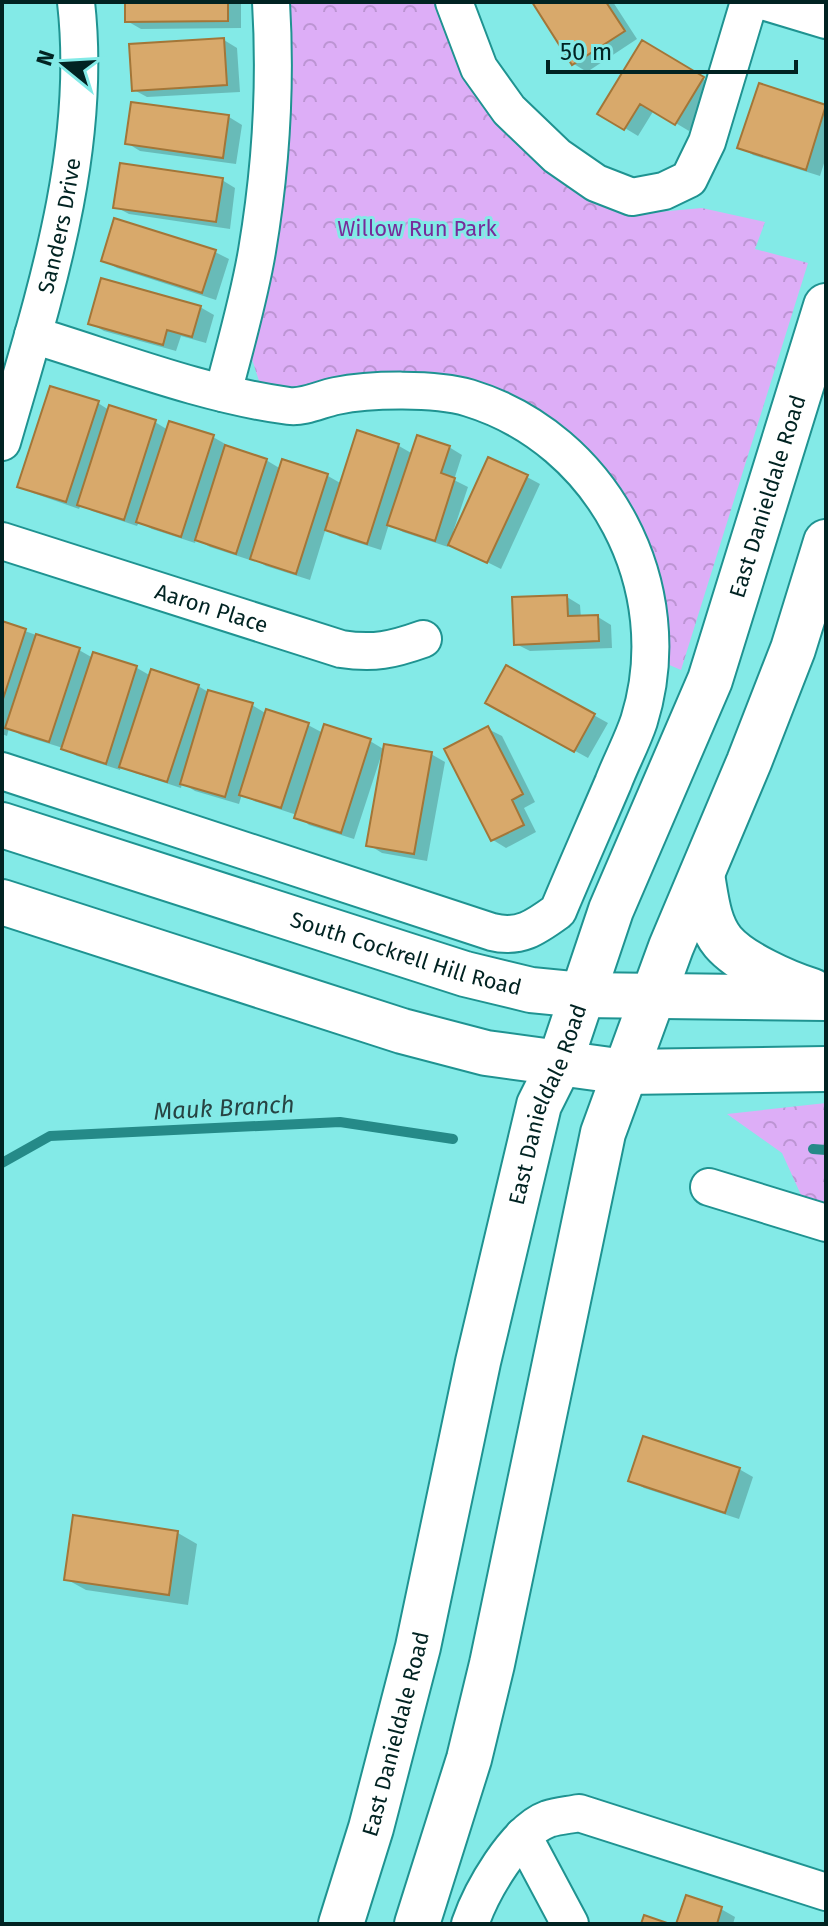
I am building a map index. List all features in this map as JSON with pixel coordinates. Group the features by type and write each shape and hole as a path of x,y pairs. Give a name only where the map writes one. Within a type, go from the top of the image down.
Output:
{"main road":[{"name":"East Danieldale Road","path":"341,1924 371,1828 418,1647 482,1347 539,1105 559,1065 611,910 710,680 826,306"},
{"path":"417,1924 469,1759 492,1664 603,1133 653,996 793,649 826,542"},
{"name":"South Cockrell Hill Road","path":"2,825 465,974 531,990 582,995 826,996"},
{"path":"702,875 710,915 723,942 755,966 791,985 826,996"},
{"path":"2,902 402,1031 486,1053 625,1072 826,1069"}],"street":[{"name":"Sanders Drive","path":"2,442 48,282 64,208 75,140 79,80 76,2"},
{"path":"223,393 257,253 270,157 275,59 271,2"},
{"path":"454,2 479,68 509,110 557,156 596,183 632,197 664,191 689,179 707,142 749,2"},
{"path":"766,2 826,20"},
{"path":"2,771 505,935 535,929 558,911 639,722 651,652 650,616 642,581 626,536 605,498 579,466 550,440 507,414 467,397 382,390 336,396 293,407 223,393 33,335"},
{"name":"Aaron Place","path":"2,541 341,649 369,653 395,649 423,639"},
{"path":"709,1187 826,1223"},
{"path":"470,1924 492,1878 523,1836 546,1820 579,1813 826,1892"},
{"path":"523,1836 570,1924"}],"green space":[{"name":"Willow Run Park","path":"282,2 448,2 461,42 636,214 702,208 765,222 755,249 808,263 681,670 658,660 623,512 488,395 420,372 292,400 261,387 249,350"},
{"path":"826,1103 826,1208 806,1206 782,1153 727,1114"}],"building":[{"path":"125,2 228,2 228,21 125,22"},
{"path":"532,2 606,2 625,31 572,65"},
{"path":"224,38 227,85 132,91 129,44"},
{"path":"642,40 704,77 675,125 640,104 624,130 597,114"},
{"path":"759,83 826,105 806,170 737,148"},
{"path":"131,102 229,115 223,158 125,144"},
{"path":"120,163 223,178 216,222 113,208"},
{"path":"114,218 216,250 202,293 101,261"},
{"path":"101,278 201,306 192,337 167,330 163,345 88,324"},
{"path":"50,386 99,401 66,502 17,487"},
{"path":"109,405 156,420 124,520 77,505"},
{"path":"169,421 214,435 181,537 136,522"},
{"path":"357,430 399,444 367,544 325,530"},
{"path":"417,435 450,446 441,473 455,478 435,541 387,525"},
{"path":"225,445 267,459 236,554 195,540"},
{"path":"488,457 528,475 487,563 448,545"},
{"path":"282,459 328,474 296,574 250,559"},
{"path":"567,595 568,616 598,615 599,641 514,645 512,597"},
{"path":"2,621 26,629 2,702"},
{"path":"36,634 80,648 49,742 5,728"},
{"path":"93,652 137,666 106,764 61,749"},
{"path":"506,665 595,714 574,752 485,703"},
{"path":"151,669 199,685 167,782 119,767"},
{"path":"208,690 253,703 225,797 180,784"},
{"path":"266,709 309,723 281,808 239,795"},
{"path":"324,724 371,739 341,833 294,818"},
{"path":"488,726 523,794 512,800 524,825 491,841 444,749"},
{"path":"384,744 432,752 414,854 366,846"},
{"path":"643,1436 740,1468 725,1513 628,1481"},
{"path":"73,1515 178,1531 169,1595 64,1580"},
{"path":"686,1895 722,1907 717,1924 676,1924"},
{"path":"644,1915 670,1924 641,1924"}],"waterway":[{"name":"Mauk Branch","path":"2,1163 50,1136 340,1122 453,1139"},
{"name":"Mauk Branch","path":"813,1149 826,1150"}]}
